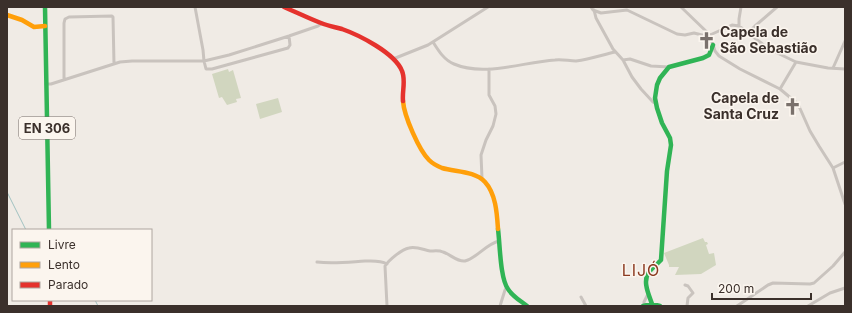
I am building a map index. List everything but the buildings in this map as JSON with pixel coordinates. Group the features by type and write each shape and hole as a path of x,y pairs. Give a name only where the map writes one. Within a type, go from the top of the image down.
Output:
{"main road":[{"name":"EN 306","path":"46,7 45,26 49,229"},
{"path":"284,7 322,24 347,31 372,44 398,63 404,77 403,100 406,113 416,138 430,162 441,167 482,178 489,186 497,215 502,272 506,287 508,291 527,306"},
{"path":"7,15 22,20 34,27 45,26"},
{"path":"652,304 648,294 646,280 648,273 660,260 662,249 666,171 671,145 670,138 662,123 656,103 655,98 657,84 669,67 703,58 709,54 713,45"},
{"path":"644,306 652,304 660,306"}],"street":[{"path":"195,7 206,69 212,69 288,48 290,45 289,36"},
{"path":"393,58 423,48 488,7"},
{"path":"591,7 592,10 601,13 626,8 677,34 685,35 694,33 706,36 732,25 739,26 769,49 796,62 845,69"},
{"path":"681,7 710,35 715,51 719,56 740,69 780,88 798,104 810,131 833,168 845,204"},
{"path":"739,26 741,7"},
{"path":"748,34 777,7"},
{"path":"594,10 603,31 615,52 623,60 632,77 641,89 653,102 656,103"},
{"path":"64,79 64,23 65,19 68,17 113,17 114,64"},
{"path":"46,84 51,84 114,64 132,60 204,61 229,55 322,24"},
{"path":"833,68 845,40"},
{"path":"433,42 442,55 453,64 465,67 489,69 556,59 574,61 595,58 615,52"},
{"path":"709,54 719,56"},
{"path":"623,60 630,59 651,66 669,67"},
{"path":"780,88 796,62"},
{"path":"482,178 481,155 493,126 496,114 495,106 489,95 489,69"},
{"path":"833,168 845,162"},
{"path":"387,306 385,266 388,261 404,250 410,248 442,251 464,261 473,257 495,242 500,241"},
{"path":"737,306 773,283 810,284 833,266 844,254"},
{"path":"317,262 375,261 387,264"},
{"path":"685,285 688,286 693,293 688,298 687,306"},
{"path":"500,306 506,287"},
{"path":"808,306 830,293 845,288"},
{"path":"644,306 644,302 648,294"},
{"path":"581,297 586,306"}],"green space":[{"path":"228,69 229,72 233,70 241,98 236,99 237,102 227,105 222,97 219,98 212,74"},
{"path":"278,98 282,112 260,119 256,104"},
{"path":"703,238 708,244 706,245 709,254 714,253 716,265 701,274 675,275 679,267 669,267 664,253"}],"waterway":[{"path":"7,192 26,229"},
{"path":"96,301 98,306"}],"traffic: fast":[{"path":"45,7 49,229"},
{"path":"652,304 646,280 649,272 661,260 667,171 671,145 670,138 662,123 657,108 655,98 657,85 660,78 669,67 703,58 709,55 713,45"},
{"path":"498,229 505,284 512,294 527,306"},
{"path":"643,306 652,304 660,306"}],"traffic: slow":[{"path":"7,15 22,20 34,27 45,26"},
{"path":"403,101 406,115 413,132 421,149 429,160 442,168 465,172 481,178 489,187 494,198 498,229"}],"traffic: jam":[{"path":"284,7 324,24 349,32 367,40 384,51 398,64 402,71 404,78 403,101"},
{"path":"50,301 50,306"}],"place":[{"name":"Capela de São Sebastião","path":"707,40"},
{"name":"Capela de Santa Cruz","path":"792,106"}],"district":[{"name":"LIJÓ","path":"641,270"}]}
